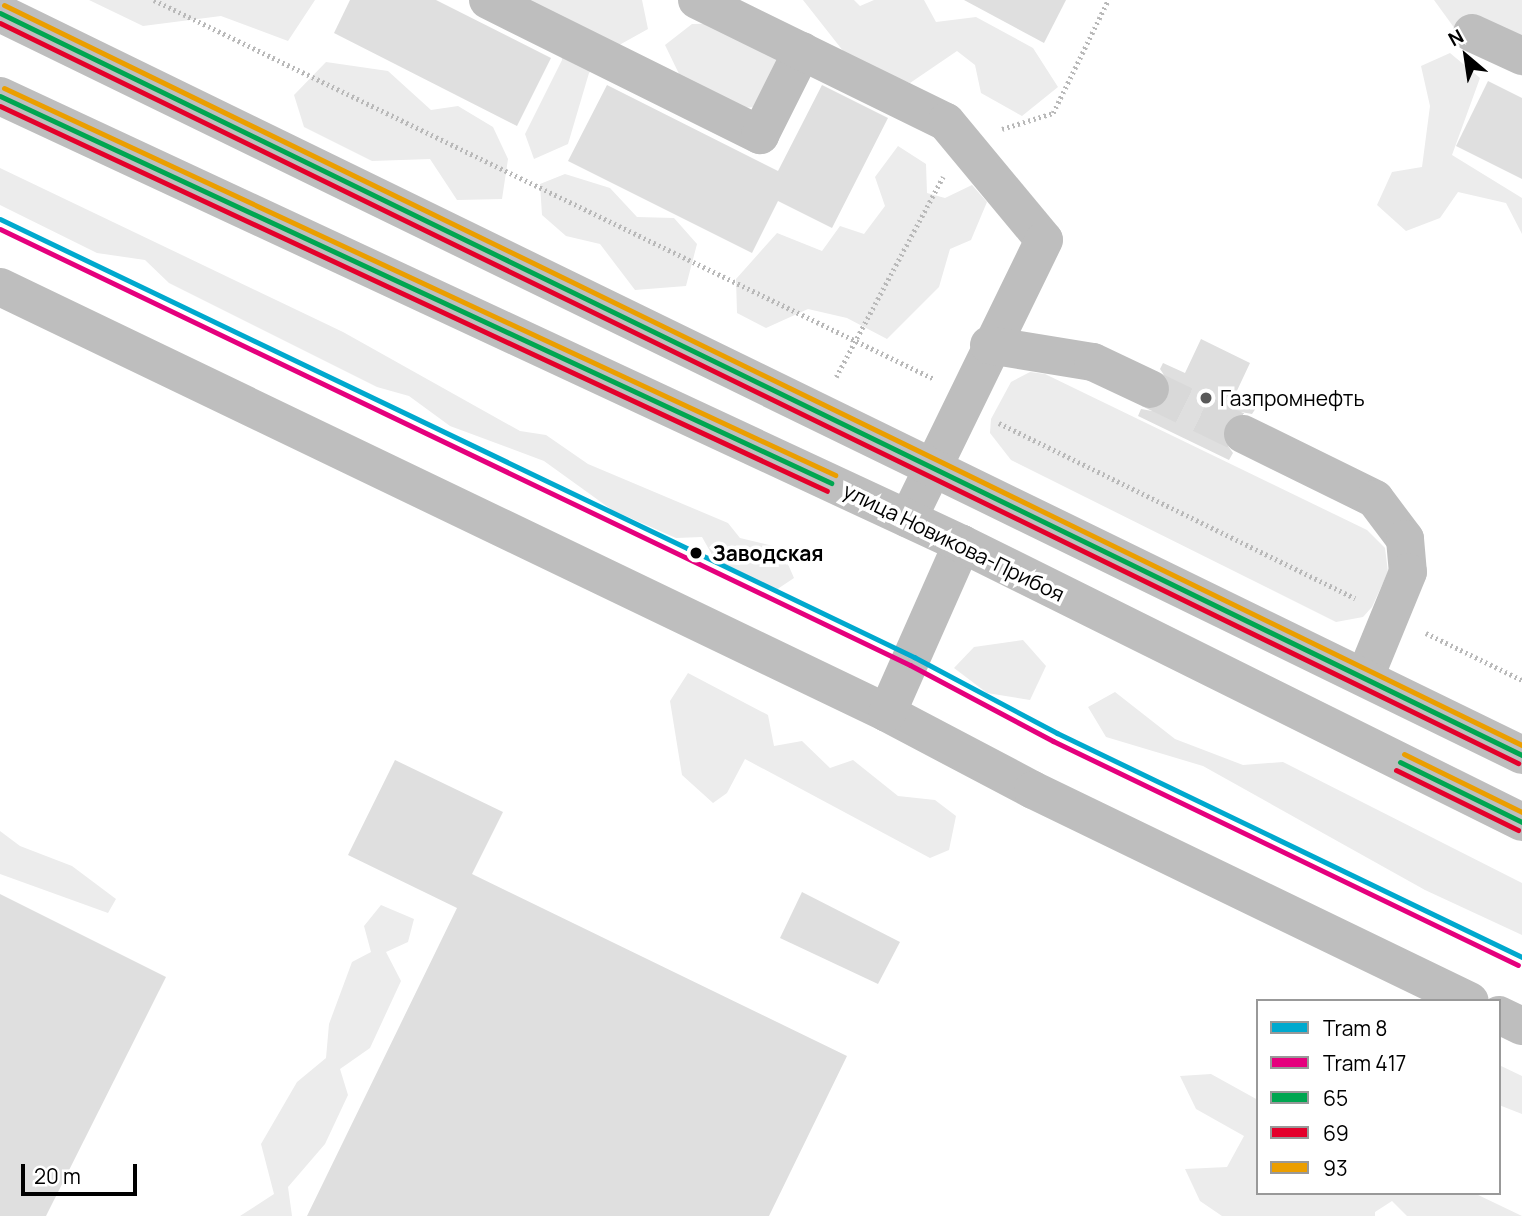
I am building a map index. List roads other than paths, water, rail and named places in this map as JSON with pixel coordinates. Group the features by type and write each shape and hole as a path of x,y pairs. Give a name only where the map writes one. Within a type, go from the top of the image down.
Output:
{"main road":[{"path":"488,0 760,135 802,51"},
{"path":"697,0 946,122 1044,240 989,345 908,519"},
{"path":"0,13 1522,755"},
{"path":"1472,33 1522,57"},
{"name":"улица Новикова-Прибоя","path":"0,96 962,544 1522,822"},
{"path":"0,287 887,713 1033,790 1466,999"},
{"path":"989,345 1093,362 1150,389"},
{"path":"1243,434 1375,499 1405,538 1408,572 1365,677"},
{"path":"887,713 962,544"},
{"path":"1501,1016 1522,1026"}],"tunnel":[{"path":"1150,389 1243,434"}],"tram line":[{"name":"8","path":"0,219 914,657 1057,733 1522,957"},
{"name":"417","path":"0,229 910,665 1053,741 1518,965"}],"place":[{"name":"Газпромнефть","path":"1206,398"},
{"name":"Заводская","path":"696,553"}]}
